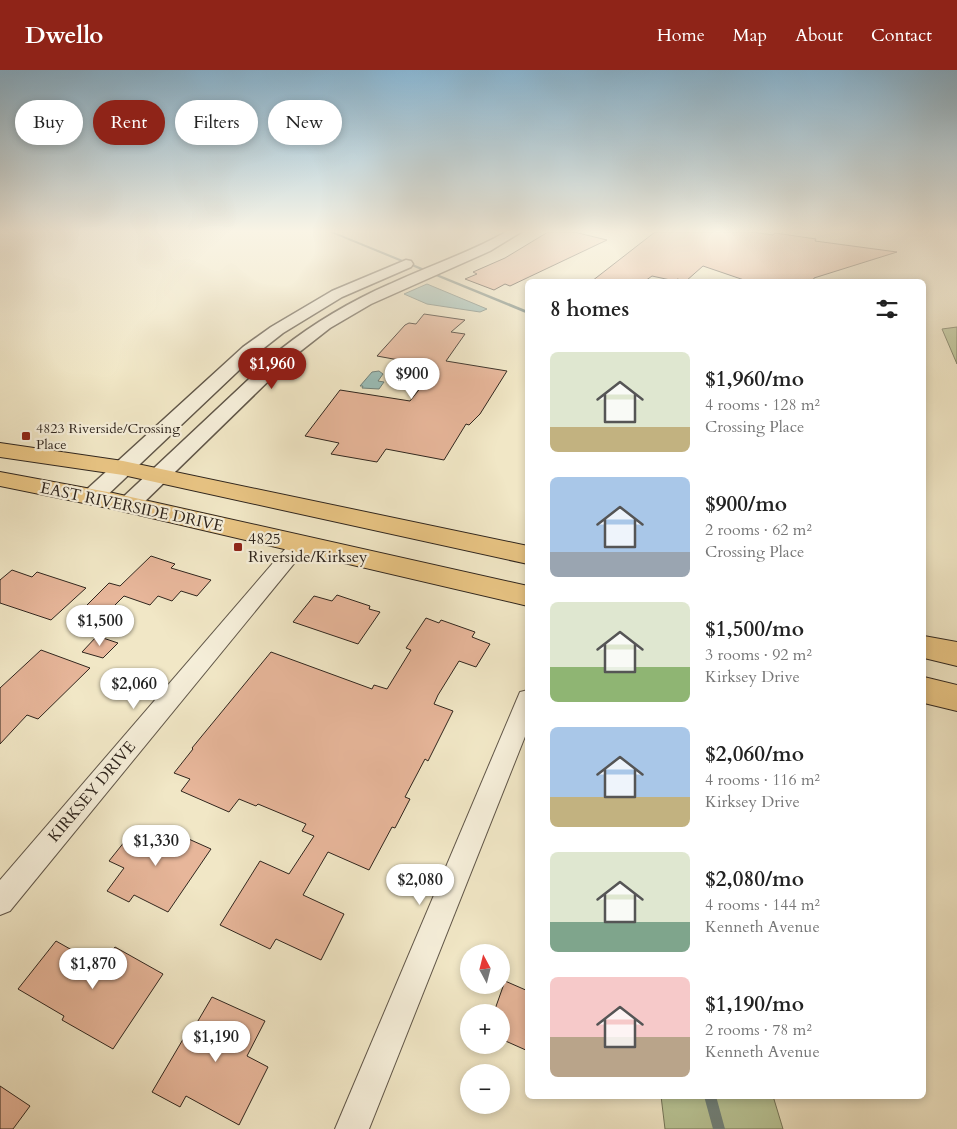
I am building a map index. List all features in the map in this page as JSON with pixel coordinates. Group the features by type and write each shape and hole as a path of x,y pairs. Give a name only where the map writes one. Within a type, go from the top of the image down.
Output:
{"main road":[{"name":"EAST RIVERSIDE DRIVE","path":"0,450 159,475 525,554"},
{"name":"EAST RIVERSIDE DRIVE","path":"0,479 93,496 299,545 525,595"},
{"path":"926,647 957,654"},
{"path":"926,690 957,698"}],"street":[{"path":"93,496 249,351 277,330 337,294 366,281"},
{"path":"129,504 306,337 397,281"},
{"name":"KIRKSEY DRIVE","path":"0,901 299,545"},
{"path":"352,1129 525,706"}],"green space":[{"path":"957,327 957,364 942,329"},
{"path":"661,1099 774,1099 783,1129 665,1129"}],"water":[{"path":"427,284 487,309 480,312 427,304 404,294"},
{"path":"379,371 383,374 378,381 384,382 379,389 362,388 363,386 360,386 372,372"}],"building":[{"path":"471,281 520,281 510,286 505,284 494,290"},
{"path":"424,314 465,320 451,332 465,334 446,361 507,371 480,414 469,425 466,424 444,460 386,449 377,462 331,454 339,443 305,436 340,390 410,401 437,367 377,356 405,325 409,323 416,324"},
{"path":"151,556 175,564 171,568 211,580 197,596 181,591 172,601 158,596 150,605 124,596 107,613 86,606 109,583 120,586"},
{"path":"12,570 32,577 37,572 86,588 51,620 0,603 0,580"},
{"path":"337,595 370,606 369,609 380,612 358,644 293,622 314,596 332,601"},
{"path":"426,618 439,623 441,620 475,632 472,637 490,644 476,667 459,661 438,695 434,704 453,711 428,761 425,759 405,797 410,799 395,828 392,827 369,870 328,852 303,895 344,914 321,960 276,939 270,949 220,925 260,861 289,874 314,836 302,831 306,824 258,804 256,806 239,799 229,812 181,791 190,779 174,773 192,748 271,652 372,689 374,685 387,689 411,650 406,648"},
{"path":"97,636 118,643 103,658 82,652"},
{"path":"41,650 90,668 38,719 27,715 0,744 0,688"},
{"path":"137,826 159,836 164,828 211,849 168,912 134,895 129,902 107,891 124,868 109,861"},
{"path":"56,941 93,962 101,952 108,956 115,947 163,974 113,1049 62,1020 64,1016 18,989"},
{"path":"510,983 525,990 525,1050 510,1043 510,1004 497,1004 500,994 510,994"},
{"path":"212,997 265,1021 247,1056 268,1067 239,1125 186,1096 180,1107 152,1092 192,1024 195,1026"},
{"path":"0,1086 30,1106 13,1129 0,1129"}],"waterway":[{"path":"451,281 525,312"},
{"path":"711,1099 719,1129"}],"place":[{"name":"4823 Riverside/Crossing Place","path":"26,436"},
{"name":"4825 Riverside/Kirksey","path":"238,547"}]}
